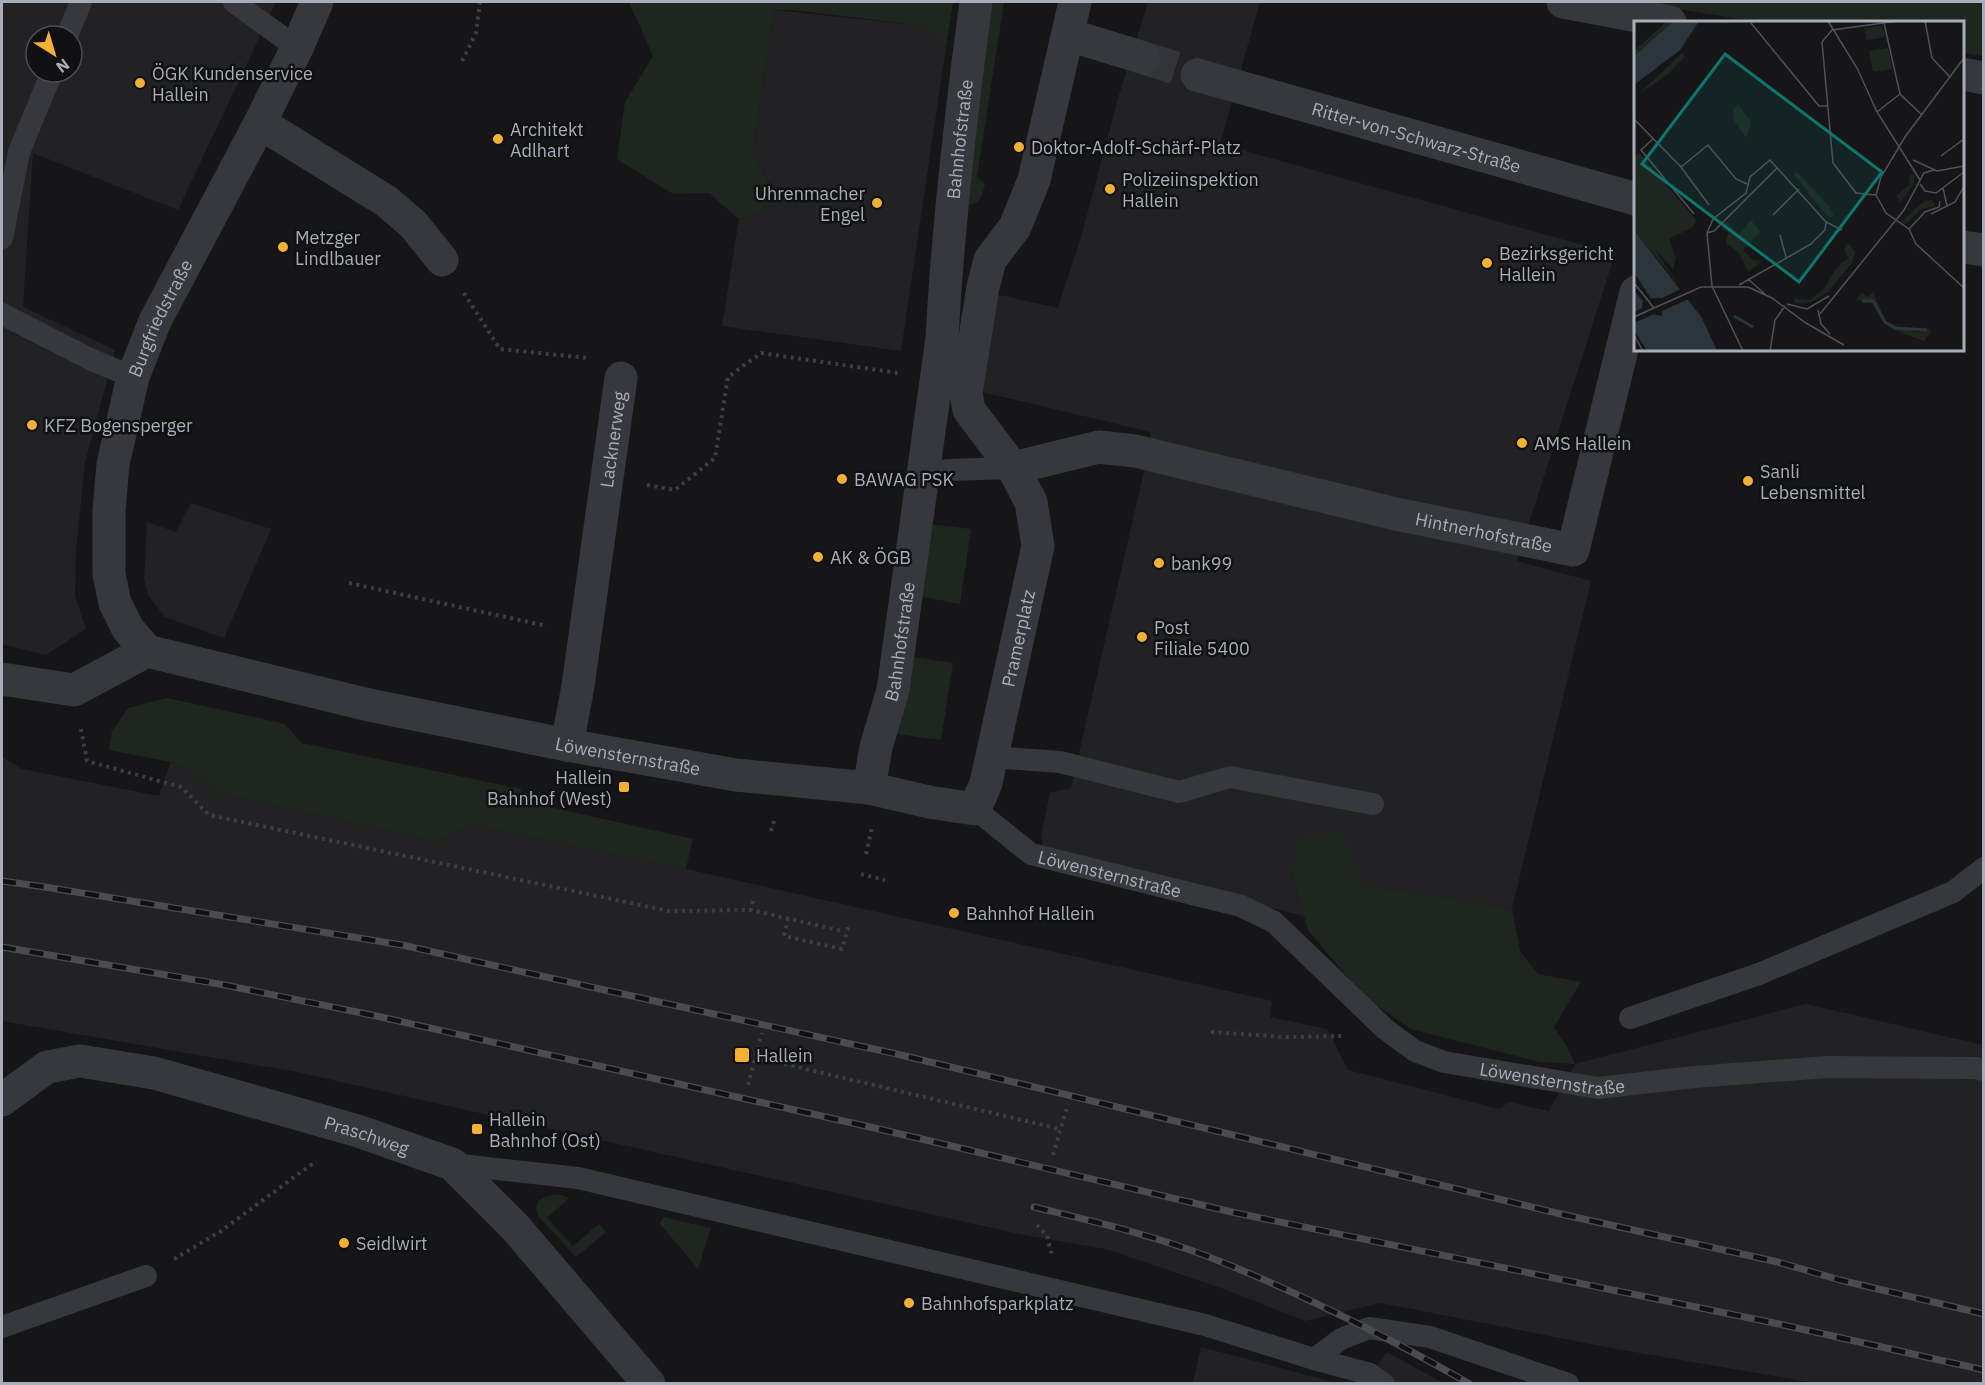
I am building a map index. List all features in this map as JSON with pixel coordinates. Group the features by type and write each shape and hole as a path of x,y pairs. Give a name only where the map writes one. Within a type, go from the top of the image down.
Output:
{"street":[{"name":"Burgfriedstraße","path":"147,651 128,630 115,603 109,574 109,511 113,464 133,377 155,321 260,123 317,2"},
{"name":"Bahnhofstraße","path":"869,788 876,747 893,690 942,338 945,279 976,2"},
{"path":"945,279 983,287 990,260 1015,227 1034,180 1075,2"},
{"path":"1563,2 1665,21"},
{"path":"1069,35 1144,58"},
{"path":"1964,74 1983,78"},
{"name":"Ritter-von-Schwarz-Straße","path":"1197,75 1634,199"},
{"path":"260,123 386,201 413,224 442,260"},
{"path":"1964,247 1983,250"},
{"name":"Pramerplatz","path":"975,809 986,783 1038,546 1031,502 1013,468 969,410 966,393 983,287"},
{"name":"Hintnerhofstraße","path":"1013,468 1099,447 1135,451 1396,514 1573,550 1634,296"},
{"name":"Lacknerweg","path":"567,745 621,378"},
{"path":"2,679 74,690 147,651"},
{"name":"Löwensternstraße","path":"147,651 369,705 567,745 736,775 869,788 929,802 975,809"},
{"name":"Praschweg","path":"2,1100 47,1068 80,1061 154,1072 358,1131 452,1164 515,1227 650,1383"}],"lane":[{"path":"72,24 81,2"},
{"path":"234,2 297,48"},
{"path":"2,238 20,152 47,84"},
{"path":"2,314 92,360 133,377"},
{"path":"922,479 947,470 1013,468"},
{"path":"992,757 1060,762 1179,792 1230,777 1373,804"},
{"name":"Löwensternstraße","path":"975,809 1031,854 1241,906 1274,922 1385,1029 1415,1051 1444,1062 1598,1088 1694,1077 1827,1067 1976,1068 1983,1070"},
{"path":"1630,1018 1760,974 1953,892 1983,868"},
{"path":"452,1164 578,1178 1205,1324 1314,1359 1370,1374 1384,1383"},
{"path":"2,1327 146,1276"},
{"path":"1314,1359 1341,1339 1369,1328 1430,1337 1568,1383"}],"path":[{"path":"462,61 476,33 480,2"},
{"name":"Lacknerweg","path":"442,260 500,349 601,359 621,378"},
{"path":"644,484 675,490 715,458 728,377 761,353 904,374"},
{"path":"349,583 528,623 585,631"},
{"path":"74,690 87,761 181,787 208,815 669,910 751,910 842,932"},
{"path":"866,854 872,827"},
{"path":"861,874 885,880"},
{"path":"751,910 753,901"},
{"path":"788,918 784,936 842,949 849,924"},
{"path":"1211,1032 1286,1037 1347,1036 1385,1029"},
{"path":"748,1085 762,1033"},
{"path":"755,1057 1060,1129"},
{"path":"1053,1155 1068,1104"},
{"path":"146,1276 220,1231 358,1131"}],"shaded area":[{"path":"2,2 276,2 178,210 33,153 23,307 115,350 85,463 76,551 75,596 86,629 46,655 2,644"},
{"path":"629,2 953,2 946,47 924,26 793,10 775,10 753,153 767,178 764,211 739,219 709,193 673,194 617,159 625,102 653,56"},
{"path":"990,2 1004,2 977,177 985,184 979,200 969,205 963,200"},
{"path":"1148,2 1260,2 1220,144 1615,254 1517,561 1591,581 1512,909 1416,892 1361,886 1291,871 1304,916 1045,854 1041,836 1050,793 1071,788 1145,467 1151,432 974,390 995,294 1058,308 1082,234 1119,95"},
{"path":"1635,2 1983,2 1983,56 1964,53 1964,21 1752,21"},
{"path":"775,10 925,26 946,47 901,351 722,326 739,219 764,211 767,178 753,153"},
{"path":"191,503 271,529 224,638 165,617 148,595 144,579 147,522 176,532"},
{"path":"930,524 971,529 960,604 919,596"},
{"path":"909,656 953,663 941,740 897,734"},
{"path":"167,698 285,724 302,743 521,789 519,800 693,839 686,869 468,825 438,842 217,793 193,772 171,762 109,750 112,731 128,708"},
{"path":"2,757 22,769 159,796 171,762 193,772 217,793 438,842 468,825 686,869 1272,1001 1270,1017 1327,1029 1348,1070 1499,1109 1509,1102 1549,1111 1575,1064 1806,1004 1983,1045 1983,1383 1815,1383 1611,1348 1381,1303 1305,1321 1221,1288 1106,1249 1024,1235 297,1072 2,1021"},
{"path":"1343,832 1361,886 1416,892 1512,909 1520,951 1538,974 1581,982 1554,1027 1575,1064 1540,1062 1411,1029 1363,996 1308,930 1291,871 1300,837"},
{"path":"558,1194 569,1198 547,1218 573,1246 599,1224 606,1232 576,1257 537,1212 536,1207 540,1200"},
{"path":"663,1217 711,1228 698,1269 660,1224"},
{"path":"1201,1347 1337,1383 1193,1383"},
{"path":"1387,1352 1443,1383 1364,1384"}],"tunnel":[{"path":"1144,58 1197,75"}],"railway":[{"path":"2,881 402,945 901,1055 1565,1215 1778,1262 1840,1280 1984,1314"},
{"path":"2,947 225,985 381,1017 879,1129 1236,1213 1779,1324 1984,1370"},
{"path":"1034,1207 1120,1228 1204,1255 1239,1269 1340,1315 1470,1384"}],"place":[{"name":"ÖGK Kundenservice Hallein","path":"140,83"},
{"name":"Architekt Adlhart","path":"498,139"},
{"name":"Doktor-Adolf-Schärf-Platz","path":"1019,147"},
{"name":"Polizeiinspektion Hallein","path":"1110,189"},
{"name":"Uhrenmacher Engel","path":"877,203"},
{"name":"Metzger Lindlbauer","path":"283,247"},
{"name":"Bezirksgericht Hallein","path":"1487,263"},
{"name":"KFZ Bogensperger","path":"32,425"},
{"name":"AMS Hallein","path":"1522,443"},
{"name":"BAWAG PSK","path":"842,479"},
{"name":"Sanli Lebensmittel","path":"1748,481"},
{"name":"AK & ÖGB","path":"818,557"},
{"name":"bank99","path":"1159,563"},
{"name":"Post Filiale 5400","path":"1142,637"},
{"name":"Hallein Bahnhof (West)","path":"624,787"},
{"name":"Bahnhof Hallein","path":"954,913"},
{"name":"Hallein","path":"742,1055"},
{"name":"Hallein Bahnhof (Ost)","path":"477,1129"},
{"name":"Seidlwirt","path":"344,1243"},
{"name":"Bahnhofsparkplatz","path":"909,1303"}]}
